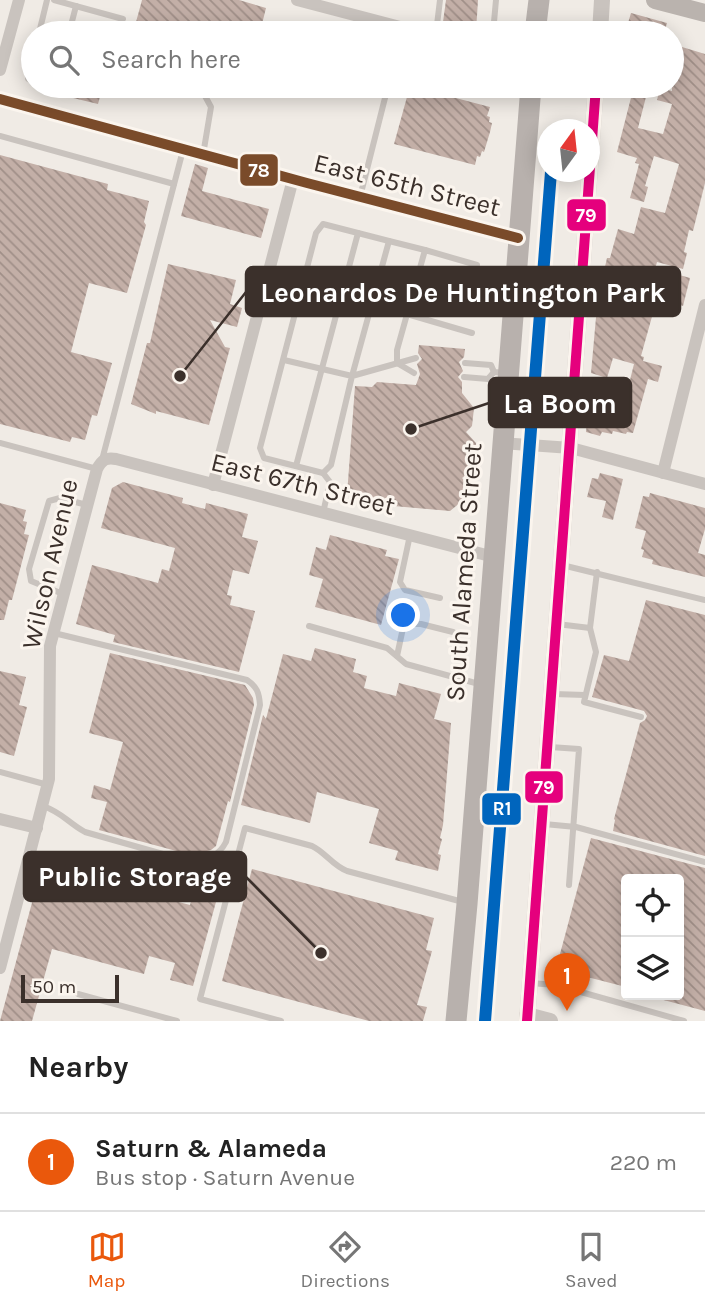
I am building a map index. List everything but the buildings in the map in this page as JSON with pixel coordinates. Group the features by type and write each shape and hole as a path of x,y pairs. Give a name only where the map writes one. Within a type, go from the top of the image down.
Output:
{"main road":[{"path":"537,21 539,0"},
{"path":"655,0 705,13"},
{"name":"South Alameda Street","path":"456,1021 502,443 495,372 519,238 530,98"}],"street":[{"path":"0,70 19,0"},
{"path":"297,0 377,21"},
{"path":"601,21 603,0"},
{"path":"550,1021 527,1018 595,98"},
{"name":"East 65th Street","path":"0,99 519,238"},
{"path":"214,485 293,179"},
{"path":"663,472 705,305"},
{"path":"502,443 571,448 705,484"},
{"name":"East 67th Street","path":"99,465 110,458 116,459 494,557"},
{"name":"Wilson Avenue","path":"0,968 48,785 52,632 99,465"},
{"path":"0,818 37,828"}],"lane":[{"path":"42,21 47,0"},
{"path":"54,0 123,19"},
{"path":"437,21 440,0"},
{"path":"494,21 496,0"},
{"path":"72,21 76,6"},
{"path":"204,155 211,107 206,98"},
{"path":"360,197 385,98"},
{"path":"0,136 174,184"},
{"path":"0,443 99,465 183,150"},
{"path":"323,513 330,482 323,473 264,458 260,448 316,233 323,224 477,265"},
{"path":"296,466 358,233"},
{"path":"323,473 331,465 389,241"},
{"path":"397,363 397,350 425,250"},
{"path":"416,284 472,299"},
{"path":"407,314 472,333"},
{"path":"284,360 352,376 416,358"},
{"path":"397,363 414,373"},
{"path":"465,363 495,372"},
{"path":"464,377 495,372"},
{"path":"63,594 31,581 29,569 49,501 60,498 87,505"},
{"path":"410,535 400,582 405,590 440,598"},
{"path":"562,565 705,600"},
{"path":"597,572 590,628 596,652 584,702 641,718"},
{"path":"397,656 403,628 407,624 421,624 453,632"},
{"path":"557,624 590,628"},
{"path":"309,626 387,648 406,664 484,685"},
{"path":"43,806 62,814 85,832 184,860 198,861 214,855 226,842 260,705 255,685 247,680 52,632"},
{"path":"552,694 585,695"},
{"path":"548,747 579,749 569,885"},
{"path":"0,772 48,785"},
{"path":"542,824 573,826 705,862"},
{"path":"281,1021 200,999 246,828 312,846 347,871 467,904"},
{"path":"530,983 556,985 684,1021"},
{"path":"78,994 177,1021"}],"transit line":[{"name":"79","path":"527,1021 595,98"},
{"name":"78","path":"0,99 518,238"},
{"name":"R1","path":"485,1021 550,182"}],"place":[{"name":"Leonardos De Huntington Park","path":"180,376"},
{"name":"La Boom","path":"411,429"},
{"name":"Public Storage","path":"321,953"},
{"name":"Saturn & Alameda","path":"567,1011"}]}
